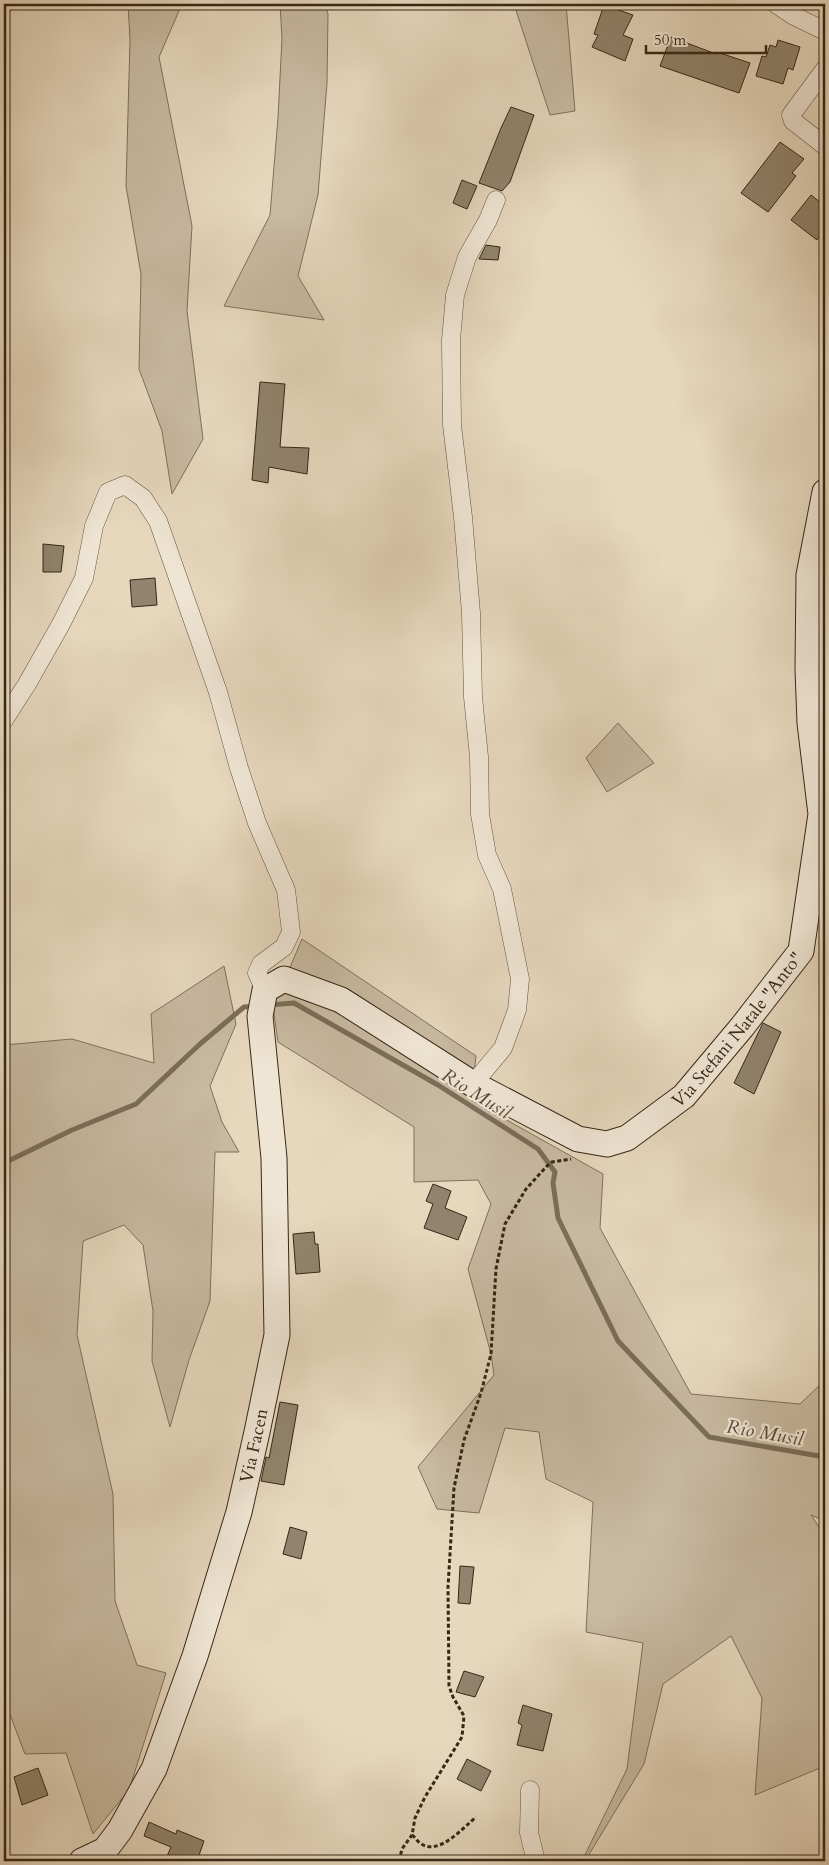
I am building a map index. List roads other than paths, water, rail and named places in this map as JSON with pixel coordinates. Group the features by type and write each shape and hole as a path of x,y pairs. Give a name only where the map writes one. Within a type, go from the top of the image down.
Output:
{"street":[{"path":"776,4 794,16 825,31"},
{"path":"825,69 791,114 793,121 825,146"},
{"path":"473,1084 502,1048 517,1010 520,979 502,889 486,855 480,814 479,757 473,697 471,613 463,516 452,425 451,340 455,295 467,257 488,220 496,200"},
{"path":"4,720 61,624 84,578 94,526 108,492 125,485 143,498 158,521 218,692 239,768 257,823 286,890 291,932 284,947 261,964 257,972 265,990"},
{"name":"Via Stefani Natale \"Anto\"","path":"265,990 284,979 341,1000 473,1084 578,1140 607,1144 627,1138 684,1096 742,1027 801,951 821,814 810,723 808,669 809,575 825,492"},
{"name":"Via Facen","path":"88,1860 105,1850 120,1830 138,1800 154,1769 189,1673 239,1512 275,1344 274,1158 260,1016 265,990"},
{"path":"530,1790 529,1833 536,1861"}],"waterway":[{"name":"Rio Musil","path":"269,1005 294,1003 438,1085 538,1149 555,1172 553,1183 558,1218 618,1341 709,1437 825,1457"},
{"name":"Rio Musil","path":"4,1163 72,1130 136,1104 200,1044 244,1007 256,1006"}]}
